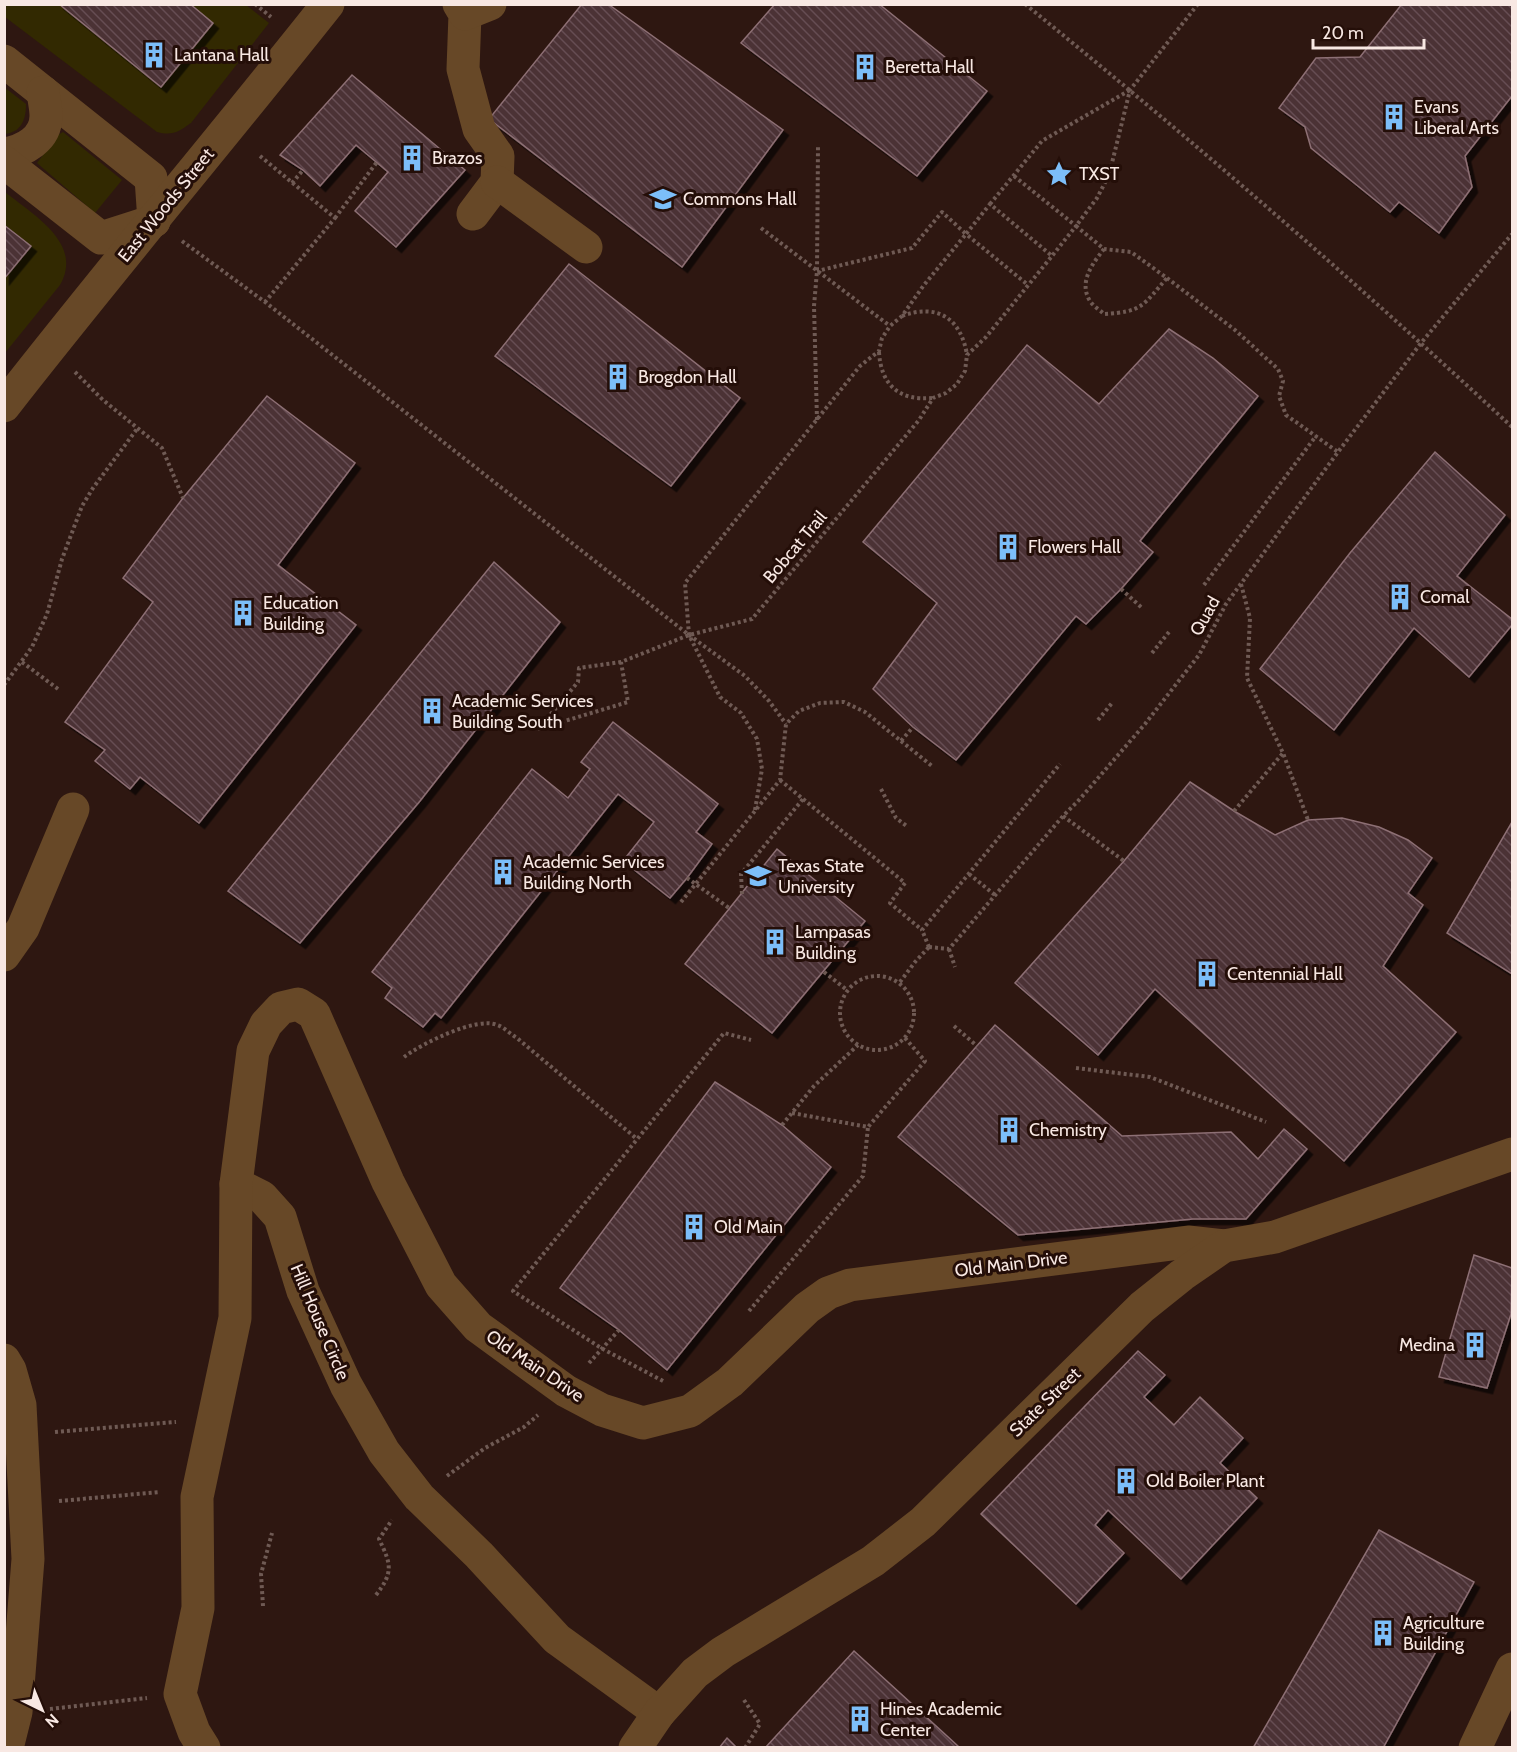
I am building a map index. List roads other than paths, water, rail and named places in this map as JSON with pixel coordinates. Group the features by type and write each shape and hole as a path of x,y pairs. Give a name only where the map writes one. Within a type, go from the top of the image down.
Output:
{"street":[{"name":"East Woods Street","path":"4,406 328,4"},
{"path":"471,8 463,69 479,129 498,156 496,182 473,213"},
{"path":"4,62 151,178 154,221 102,238 4,162"},
{"path":"4,154 17,152 30,146 40,135 46,118 43,92"},
{"path":"496,182 586,247"},
{"path":"4,955 23,928 73,809"},
{"name":"Old Main Drive","path":"236,1184 253,1051 266,1024 281,1008 298,1004 314,1014 388,1182 441,1285 478,1327 566,1391 602,1410 644,1423 690,1412 730,1382 807,1308 828,1293 850,1285 1188,1242 1224,1246"},
{"name":"State Street","path":"635,1748 659,1713 695,1673 723,1652 873,1561 923,1522 1142,1307 1182,1275 1224,1246 1275,1237 1512,1154"},
{"path":"204,1748 194,1732 180,1694 198,1608 197,1497 235,1318 236,1184"},
{"name":"Hill House Circle","path":"236,1184 262,1197 280,1217 303,1291 346,1385 384,1452 418,1497 479,1555 557,1639 659,1713"},
{"path":"4,1360 10,1370 20,1405 28,1559 16,1712 6,1746"},
{"path":"1475,1748 1512,1670"}],"place":[{"name":"Lantana Hall","path":"154,55"},
{"name":"Beretta Hall","path":"865,67"},
{"name":"Evans Liberal Arts","path":"1394,117"},
{"name":"Brazos","path":"412,158"},
{"name":"TXST","path":"1059,174"},
{"name":"Commons Hall","path":"663,199"},
{"name":"Brogdon Hall","path":"618,377"},
{"name":"Flowers Hall","path":"1008,547"},
{"name":"Comal","path":"1400,597"},
{"name":"Education Building","path":"243,613"},
{"name":"Academic Services Building South","path":"432,711"},
{"name":"Academic Services Building North","path":"503,872"},
{"name":"Texas State University","path":"758,876"},
{"name":"Lampasas Building","path":"775,942"},
{"name":"Centennial Hall","path":"1207,974"},
{"name":"Chemistry","path":"1009,1130"},
{"name":"Old Main","path":"694,1227"},
{"name":"Medina","path":"1475,1345"},
{"name":"Old Boiler Plant","path":"1126,1481"},
{"name":"Agriculture Building","path":"1383,1633"},
{"name":"Hines Academic Center","path":"860,1719"}]}
